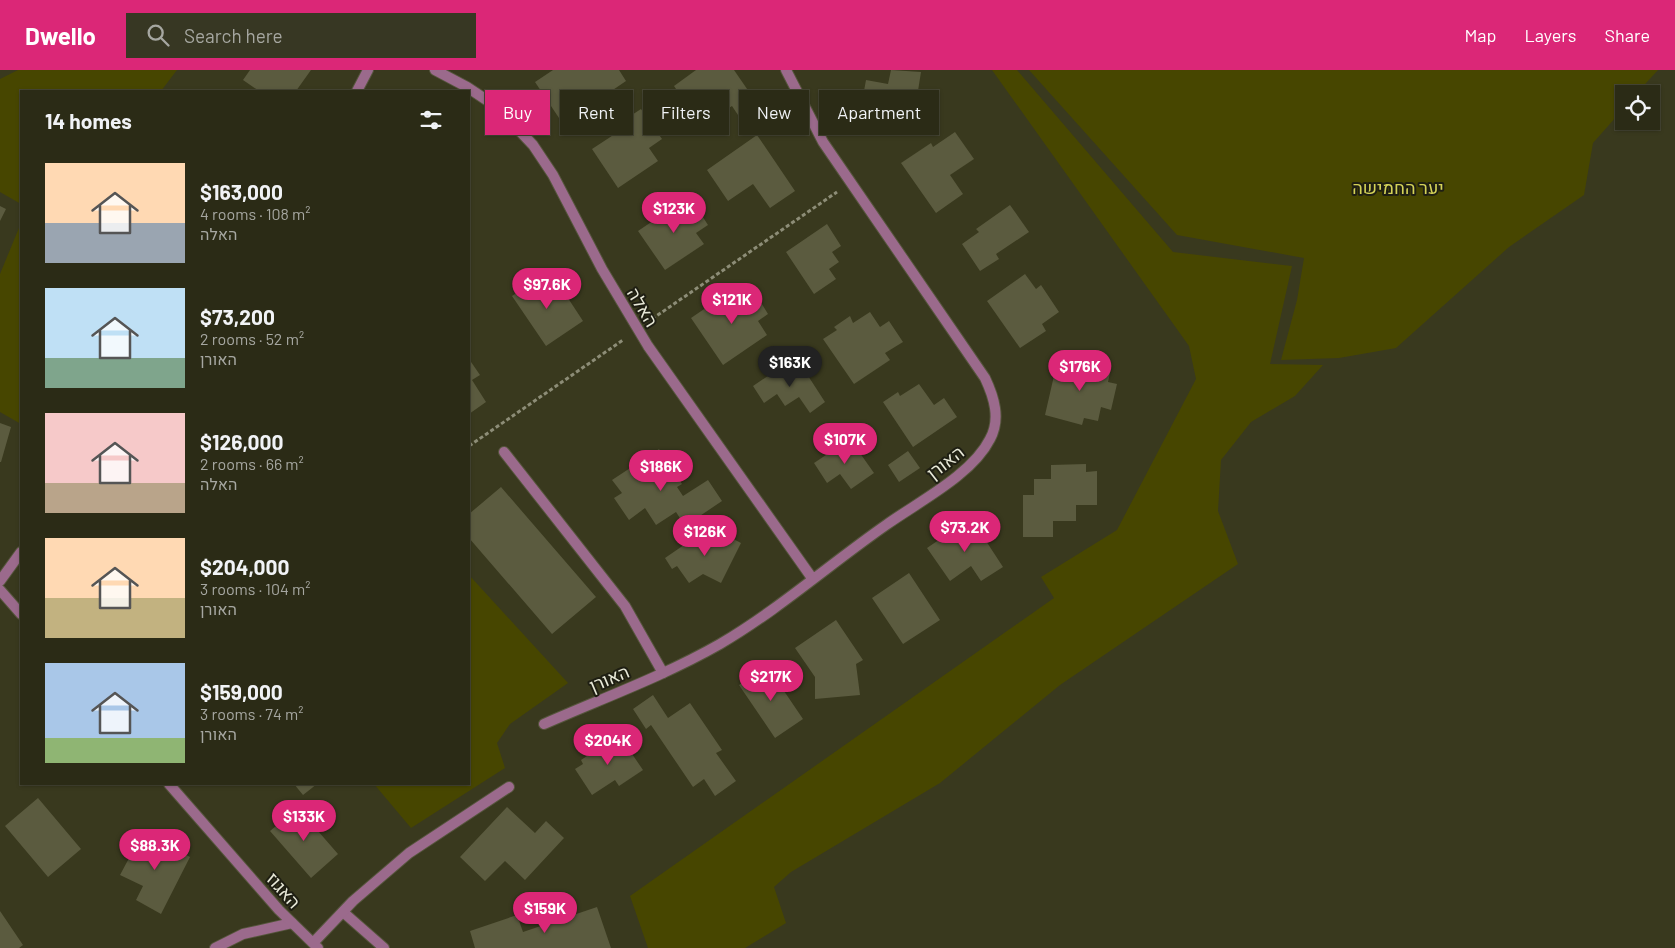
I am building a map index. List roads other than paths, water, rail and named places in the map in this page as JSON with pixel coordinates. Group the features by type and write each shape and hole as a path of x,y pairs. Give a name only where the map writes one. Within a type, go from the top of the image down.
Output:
{"street":[{"path":"358,90 368,70"},
{"name":"האלה","path":"435,70 467,87 497,107 533,145 553,175 602,269 660,365 812,578"},
{"name":"האורן","path":"544,724 663,673 739,632 965,470 985,448 991,437 996,414 995,402 985,378 814,127 786,70"},
{"path":"504,452 626,606 663,673"},
{"path":"0,581 20,553"},
{"path":"0,590 20,613"},
{"name":"האגוז","path":"170,785 292,923 315,946"},
{"path":"315,946 343,912 409,853 509,787"},
{"path":"343,912 384,948"},
{"path":"215,948 243,934 292,923"}],"park label":[{"name":"יער החמישה","path":"1398,187"}]}
